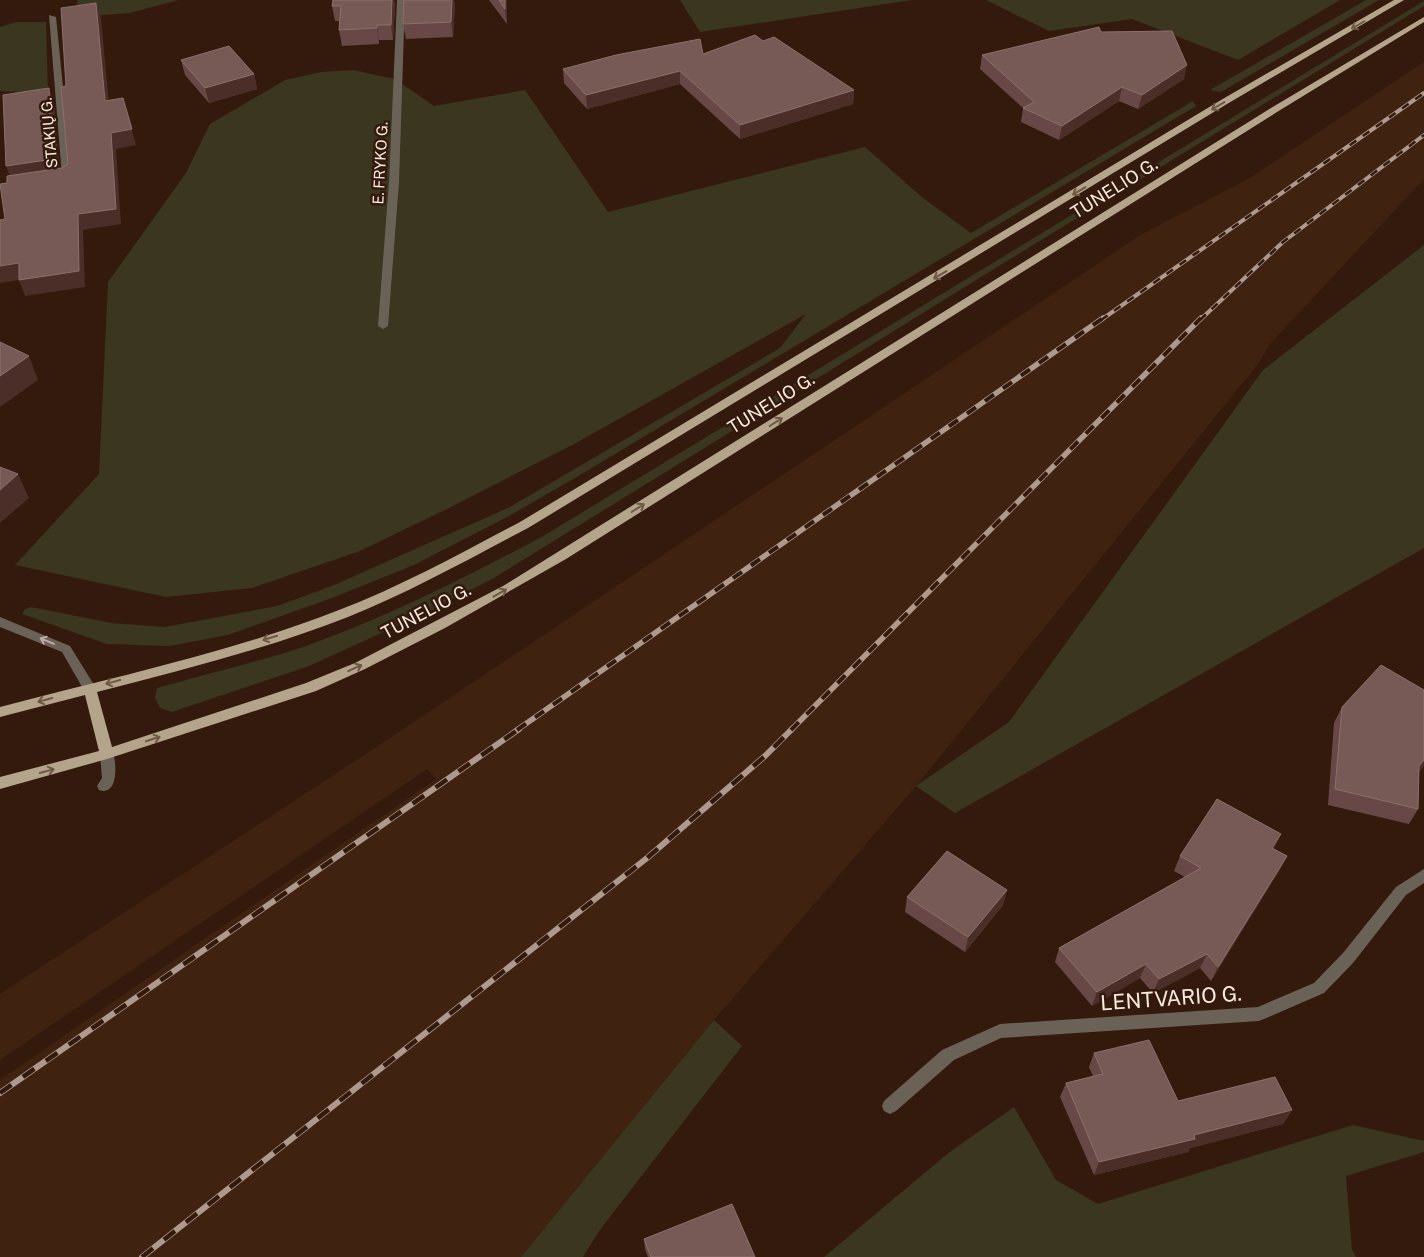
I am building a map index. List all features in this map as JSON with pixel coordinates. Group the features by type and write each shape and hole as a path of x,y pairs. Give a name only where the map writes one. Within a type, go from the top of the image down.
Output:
{"main road":[{"name":"TUNELIO G.","path":"0,712 235,649 316,623 423,579 524,525 1224,102 1400,0"},
{"name":"TUNELIO G.","path":"0,783 107,754 310,687 376,658 507,589 1274,110 1424,19"},
{"path":"90,688 107,754"}],"street":[{"name":"E. FRYKO G.","path":"382,326 394,182 401,0"},
{"name":"STAKIŲ G.","path":"52,17 67,178 58,180"},
{"path":"0,622 66,649 90,688"},
{"path":"104,786 109,779 107,754"},
{"name":"LENTVARIO G.","path":"890,1106 948,1055 1000,1031 1259,1014 1318,988 1348,958 1401,891 1424,875"}],"shaded area":[{"path":"77,0 178,0 130,13 79,17"},
{"path":"680,0 912,0 700,32"},
{"path":"986,0 1340,0 1238,60 1132,19 1049,31"},
{"path":"1366,0 1379,0 1221,92 1210,90"},
{"path":"1424,1 1424,6 494,578 434,609 309,666 172,712 160,708 155,698 157,688 267,658 334,636 424,597 540,538"},
{"path":"16,22 46,22 48,93 0,91 0,27"},
{"path":"1424,62 1424,179 1270,344 1258,364 916,786 714,1020 521,1257 0,1257 0,1080 436,779 427,769 0,1060 0,994 390,738 1142,234 1250,178"},
{"path":"353,70 395,79 434,106 525,90 608,212 865,147 923,198 971,233 1193,101 1196,106 575,478 509,516 414,565 332,598 228,635 169,646 107,644 22,614 25,609 31,607 111,623 165,627 277,606 334,585 510,507 780,348 806,314 576,443 449,508 360,551 252,588 166,597 15,565 99,474 108,282 186,173 210,124 285,80 321,72"},
{"path":"1424,245 1424,548 955,813 916,786 1009,722 1263,370"},
{"path":"714,1020 742,1046 599,1231 583,1257 521,1257"},
{"path":"1014,1107 1056,1180 1098,1204 1353,1125 1424,1141 1424,1152 1346,1176 1352,1250 1356,1257 824,1257 951,1151"}],"building":[{"path":"333,0 392,0 391,25 377,25 377,28 339,30 341,6 332,6"},
{"path":"404,0 452,0 451,22 403,24"},
{"path":"499,0 505,0 505,9"},
{"path":"96,3 105,101 123,98 132,129 111,133 116,209 78,214 79,271 19,280 19,263 0,266 0,220 5,219 0,184 7,183 7,176 62,168 68,164 61,87 66,86 61,8"},
{"path":"1099,27 1101,32 1172,31 1187,65 1142,95 1122,87 1062,126 1023,108 1034,102 982,55"},
{"path":"755,35 763,41 774,37 854,90 740,125 680,71 586,95 563,69 616,55 700,39 703,54"},
{"path":"229,46 254,74 205,88 181,60"},
{"path":"49,88 54,159 6,166 3,95"},
{"path":"0,342 29,356 0,376"},
{"path":"0,467 18,474 0,490"},
{"path":"1381,665 1424,690 1424,760 1419,766 1418,809 1335,789 1342,707"},
{"path":"1217,799 1281,834 1272,848 1287,856 1218,967 1207,954 1159,979 1146,964 1097,992 1059,948 1201,868 1180,856"},
{"path":"947,851 1007,890 968,937 907,897"},
{"path":"1149,1040 1178,1101 1275,1077 1292,1110 1194,1135 1195,1139 1099,1162 1066,1083 1103,1074 1094,1053"},
{"path":"732,1204 755,1257 651,1257 644,1239"}],"railway":[{"path":"1101,320 1424,93"},
{"path":"1200,320 1283,242 1424,135"},
{"path":"517,730 1103,318"},
{"path":"791,730 1201,318"},
{"path":"0,1093 519,729"},
{"path":"142,1257 647,858 765,756 791,730"}]}
